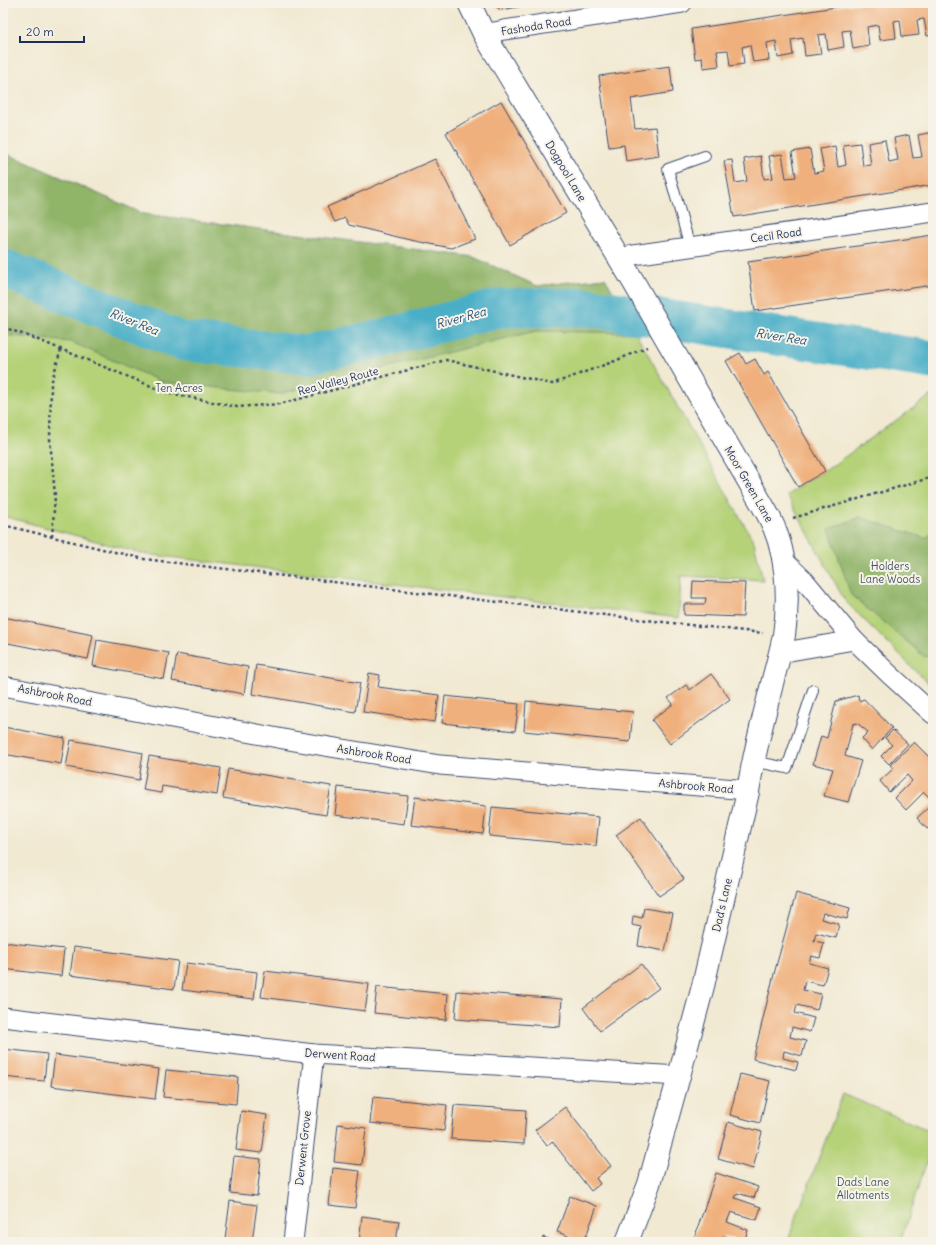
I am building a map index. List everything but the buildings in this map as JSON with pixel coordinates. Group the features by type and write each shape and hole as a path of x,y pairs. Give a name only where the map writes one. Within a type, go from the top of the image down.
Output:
{"street":[{"name":"Dogpool Lane","path":"469,3 484,34 633,281 666,339"},
{"name":"Fashoda Road","path":"484,34 682,3"},
{"name":"Cecil Road","path":"619,259 632,254 933,212"},
{"name":"Moor Green Lane","path":"666,339 773,524 784,561 804,580 854,640 888,674 931,709"},
{"name":"Dad's Lane","path":"627,1242 648,1184 679,1076 703,986 748,792 753,761 781,645 787,598 784,561"},
{"path":"781,645 790,651 854,640"},
{"name":"Ashbrook Road","path":"3,686 294,740 440,765 736,789 748,792"},
{"name":"Derwent Road","path":"3,1017 314,1054 679,1076"},
{"name":"Derwent Grove","path":"293,1242 314,1054"}],"lane":[{"path":"690,247 668,169 706,156"},
{"path":"753,761 787,768 812,690"}],"path":[{"name":"Rea Valley Route","path":"3,327 168,393 238,407 280,404 446,360 552,384 615,361 666,339"},
{"path":"52,536 55,496 50,439 51,384 60,349"},
{"path":"773,524 933,477"},
{"path":"3,525 144,559 663,622 781,645"}],"green space":[{"name":"Ten Acres","path":"3,152 144,214 473,257 537,286 605,278 754,542 763,580 681,576 679,618 144,554 3,516"},
{"path":"3,152 144,214 473,257 537,286 605,278 637,333 536,331 279,394 162,382 71,342 3,335"},
{"path":"933,394 933,685 931,686 845,601 787,495 825,471"},
{"name":"Holders Lane Woods","path":"860,517 925,538 933,533 933,653 925,657 851,595 829,529"},
{"name":"Dads Lane Allotments","path":"843,1094 933,1132 933,1143 900,1242 787,1242"}],"waterway":[{"name":"River Rea","path":"3,268 181,341 307,355 384,338 499,308 588,307 933,360"}]}
